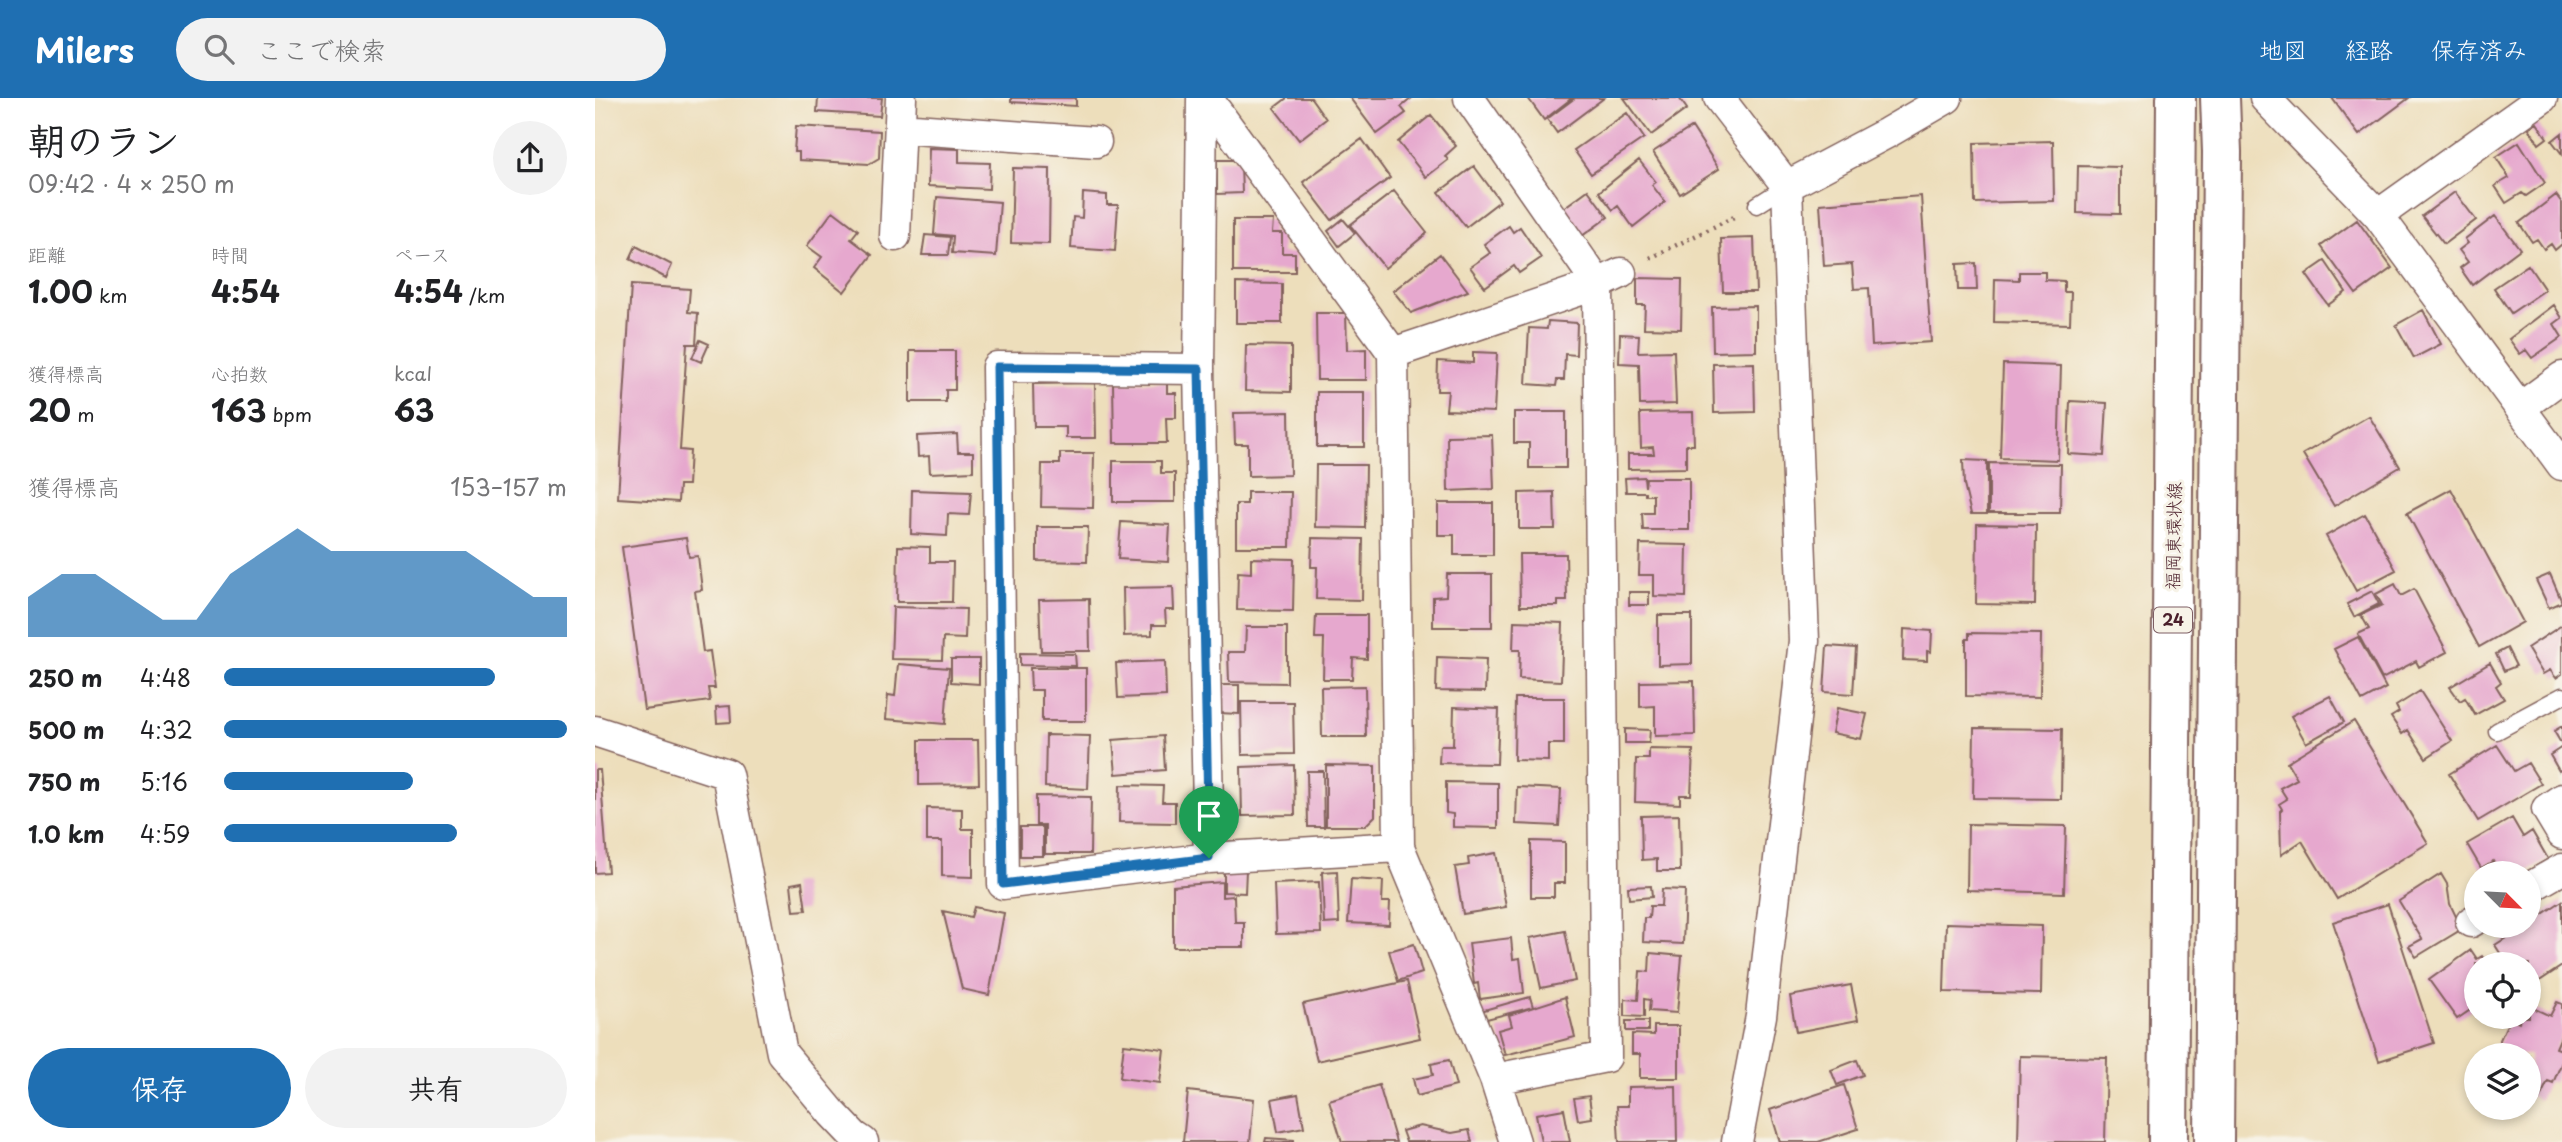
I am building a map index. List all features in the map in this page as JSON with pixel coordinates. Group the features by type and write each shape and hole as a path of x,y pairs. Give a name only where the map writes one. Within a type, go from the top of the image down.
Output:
{"main road":[{"name":"福岡東環状線","path":"2168,1142 2176,98"},
{"name":"24","path":"2214,1142 2222,152 2220,98"}],"street":[{"path":"895,236 901,98"},
{"path":"1205,98 1394,353 1399,847 1495,1079 1515,1142"},
{"path":"1205,98 1199,369 1209,858"},
{"path":"1469,98 1609,278 1606,1057 1495,1079"},
{"path":"1719,98 1787,186 1804,641 1761,1016 1737,1142"},
{"path":"1787,186 1947,98"},
{"path":"2265,98 2378,215 2562,464"},
{"path":"2378,215 2542,98"},
{"path":"900,128 1096,142"},
{"path":"1394,353 1609,278"},
{"path":"1199,369 997,367 1003,884 1209,858 1399,847"},
{"path":"2521,407 2562,377"},
{"path":"595,731 727,774 782,1053 832,1113 863,1142"},
{"path":"2562,799 2547,809 2562,834"},
{"path":"2541,881 2562,869"}],"lane":[{"path":"1757,205 1787,186"},
{"path":"2497,731 2562,696"}],"path":[{"path":"1609,278 1757,205"}],"building":[{"path":"818,98 882,98 880,116 817,112"},
{"path":"1011,98 1076,98 1076,106 1011,102"},
{"path":"1287,98 1311,98 1326,119 1299,140 1274,108"},
{"path":"1350,98 1412,98 1401,107 1406,113 1377,134"},
{"path":"1528,98 1572,98 1544,120"},
{"path":"1575,98 1604,98 1557,133 1547,119"},
{"path":"1624,98 1679,98 1687,109 1651,135"},
{"path":"2332,98 2409,98 2359,135"},
{"path":"1627,113 1644,138 1591,174 1574,150"},
{"path":"1431,115 1456,146 1445,156 1448,160 1426,177 1398,142"},
{"path":"2537,123 2547,138 2539,144 2529,128"},
{"path":"796,126 880,131 879,158 869,164 799,160 799,152 794,152"},
{"path":"1692,127 1719,169 1680,194 1653,152"},
{"path":"2562,133 2562,154 2552,141"},
{"path":"1362,139 1390,178 1332,220 1303,182"},
{"path":"2053,141 2054,201 1975,203 1974,143"},
{"path":"2519,142 2545,183 2526,196 2522,193 2506,203 2495,186 2509,178 2496,157"},
{"path":"929,148 959,149 959,162 990,163 989,189 928,186"},
{"path":"1217,160 1238,160 1241,164 1242,193 1217,194"},
{"path":"1639,160 1656,182 1652,185 1665,202 1633,227 1618,206 1613,210 1599,192"},
{"path":"1474,166 1500,201 1466,227 1439,192"},
{"path":"2078,166 2120,167 2120,214 2077,213"},
{"path":"1013,168 1050,169 1049,244 1011,243"},
{"path":"1588,190 1608,217 1582,236 1562,209"},
{"path":"1394,191 1427,233 1385,268 1350,225"},
{"path":"2455,192 2476,220 2444,244 2422,216"},
{"path":"1083,193 1107,195 1107,205 1118,205 1115,251 1071,248 1073,217 1082,218"},
{"path":"2556,195 2562,203 2562,244 2555,250 2551,244 2544,249 2537,239 2532,242 2519,223"},
{"path":"1921,196 1931,342 1872,346 1869,288 1854,289 1852,264 1824,266 1820,204"},
{"path":"937,197 1000,202 996,256 952,253 953,236 934,234"},
{"path":"833,211 858,230 851,239 872,255 844,292 814,268 822,257 807,246"},
{"path":"2495,216 2520,249 2472,285 2460,268 2468,262 2459,250 2468,243 2465,239"},
{"path":"1343,219 1355,233 1339,246 1328,231"},
{"path":"1233,220 1273,220 1272,233 1282,233 1282,253 1295,253 1295,272 1233,272"},
{"path":"2357,220 2392,268 2356,294 2321,246"},
{"path":"1509,226 1513,232 1520,227 1541,258 1519,273 1514,266 1485,287 1470,267 1490,253 1484,244"},
{"path":"925,235 950,237 948,255 922,255"},
{"path":"1754,238 1756,292 1723,292 1721,239"},
{"path":"636,246 672,265 666,278 630,259"},
{"path":"1440,254 1468,291 1411,313 1393,291"},
{"path":"2325,261 2346,292 2328,305 2306,274"},
{"path":"1976,263 1977,290 1958,290 1957,264"},
{"path":"2528,265 2545,290 2511,313 2494,288"},
{"path":"2019,272 2045,272 2045,280 2064,281 2064,292 2071,292 2070,324 1994,322 1995,279 2019,280"},
{"path":"1637,278 1682,279 1681,329 1644,328 1645,305 1637,305"},
{"path":"1236,283 1282,284 1282,323 1236,323"},
{"path":"631,285 690,289 688,312 698,313 696,344 687,344 680,450 690,451 688,485 679,485 678,502 618,498"},
{"path":"2554,305 2562,318 2554,324 2562,337 2532,358 2526,350 2520,354 2509,339"},
{"path":"1756,306 1756,351 1713,352 1712,307"},
{"path":"2423,310 2441,344 2414,358 2396,325"},
{"path":"1316,313 1346,313 1347,350 1366,349 1366,380 1317,380"},
{"path":"1548,321 1577,323 1576,355 1565,354 1564,380 1557,380 1556,386 1526,384 1529,328 1547,329"},
{"path":"1620,334 1639,335 1638,352 1674,351 1676,404 1640,405 1639,364 1619,363"},
{"path":"700,340 709,344 701,362 692,358"},
{"path":"1246,345 1291,346 1291,392 1245,391"},
{"path":"910,351 955,351 955,390 946,390 946,402 910,402"},
{"path":"1473,352 1497,353 1494,412 1446,410 1448,391 1437,391 1438,361 1473,363"},
{"path":"1754,363 1755,412 1714,413 1713,364"},
{"path":"2003,364 2061,366 2058,460 2000,458"},
{"path":"1167,382 1167,393 1176,393 1176,418 1166,418 1167,443 1114,443 1113,383"},
{"path":"1095,383 1096,438 1066,438 1066,427 1034,427 1033,384"},
{"path":"1317,392 1364,392 1364,447 1317,447"},
{"path":"2070,401 2107,403 2104,456 2068,454"},
{"path":"1289,412 1290,475 1248,476 1248,444 1235,444 1234,413"},
{"path":"1514,412 1566,412 1566,468 1529,468 1529,443 1514,443"},
{"path":"1693,412 1694,445 1686,445 1686,468 1628,469 1628,454 1654,454 1653,447 1641,448 1640,413"},
{"path":"2369,416 2400,467 2334,506 2303,454"},
{"path":"957,434 958,452 973,452 973,471 930,473 929,456 918,457 917,436"},
{"path":"1492,435 1494,489 1448,491 1447,436"},
{"path":"1060,453 1094,453 1093,508 1041,507 1042,464 1060,464"},
{"path":"1963,460 1987,461 1987,514 1971,514 1964,485"},
{"path":"1113,461 1161,461 1161,473 1175,473 1175,502 1113,502"},
{"path":"1989,463 2061,464 2060,513 1989,513"},
{"path":"1316,465 1366,465 1365,528 1315,527"},
{"path":"1644,477 1645,487 1646,478 1689,478 1689,530 1643,530 1642,513 1653,513 1653,495 1626,492 1625,478"},
{"path":"2451,489 2523,622 2479,647 2407,513"},
{"path":"912,490 971,492 969,515 948,514 947,536 911,534"},
{"path":"1247,492 1291,492 1290,547 1236,547 1236,504 1247,504"},
{"path":"1554,492 1555,529 1519,529 1519,493"},
{"path":"1438,503 1493,503 1493,555 1454,555 1454,535 1438,535"},
{"path":"2365,514 2396,570 2356,591 2326,536"},
{"path":"1121,522 1170,525 1168,562 1118,559"},
{"path":"1977,524 2036,525 2035,605 1976,604"},
{"path":"1037,527 1088,527 1087,562 1037,561"},
{"path":"686,538 689,557 698,556 702,590 695,591 703,652 710,651 715,688 708,688 710,701 644,710 622,547"},
{"path":"1312,538 1363,539 1362,600 1316,599 1317,567 1311,567"},
{"path":"1640,544 1687,545 1686,597 1654,596 1654,575 1639,575"},
{"path":"898,546 930,547 930,562 953,562 952,602 897,602"},
{"path":"1519,554 1566,554 1567,601 1558,601 1558,606 1520,606"},
{"path":"1251,558 1294,559 1293,611 1237,610 1238,572 1251,573"},
{"path":"1447,574 1492,574 1492,627 1433,627 1433,597 1446,596"},
{"path":"2550,574 2562,602 2549,608 2536,580"},
{"path":"2395,584 2401,596 2414,589 2447,652 2419,667 2416,661 2382,679 2358,634 2369,629 2361,615 2382,605 2376,594"},
{"path":"1173,587 1174,610 1165,610 1166,625 1152,625 1152,635 1124,636 1123,588"},
{"path":"2372,591 2379,604 2354,617 2347,604"},
{"path":"1629,592 1649,592 1649,605 1629,605"},
{"path":"1089,599 1090,651 1041,651 1039,600"},
{"path":"893,607 966,609 965,639 943,638 942,660 891,659"},
{"path":"1316,615 1367,615 1367,659 1353,658 1352,679 1323,679 1324,638 1315,638"},
{"path":"1658,615 1692,615 1692,664 1658,665"},
{"path":"1514,621 1563,623 1561,681 1519,679 1520,650 1513,650"},
{"path":"2562,625 2562,674 2556,678 2550,670 2543,674 2527,648"},
{"path":"1246,627 1287,627 1287,683 1229,682 1228,652 1245,652"},
{"path":"1904,629 1932,631 1931,652 1927,651 1927,661 1903,660"},
{"path":"1969,633 2041,634 2040,697 1966,696 1966,639 1969,639"},
{"path":"2358,637 2386,688 2362,701 2334,649"},
{"path":"1827,646 1856,648 1853,694 1824,692"},
{"path":"2507,648 2516,666 2504,671 2496,654"},
{"path":"1020,653 1075,654 1076,666 1020,665"},
{"path":"1437,657 1486,659 1485,692 1436,691"},
{"path":"951,659 979,659 979,684 951,682"},
{"path":"1165,661 1166,696 1118,698 1116,663"},
{"path":"2490,663 2501,682 2496,686 2504,699 2475,715 2465,698 2460,701 2450,687"},
{"path":"898,664 949,668 945,724 886,719 888,695 895,696"},
{"path":"1030,668 1086,668 1086,721 1042,721 1042,690 1031,690"},
{"path":"1694,681 1695,735 1655,736 1655,706 1640,707 1640,682"},
{"path":"1220,685 1239,685 1239,714 1219,713"},
{"path":"1365,686 1366,737 1322,737 1321,687"},
{"path":"2420,691 2452,741 2426,758 2408,730 2402,734 2391,717 2399,712 2396,706"},
{"path":"2330,696 2344,722 2306,743 2291,716"},
{"path":"1515,698 1564,698 1564,744 1548,744 1548,761 1514,760"},
{"path":"1241,702 1293,702 1294,754 1242,755"},
{"path":"730,706 731,722 717,723 716,707"},
{"path":"1454,707 1499,709 1497,764 1439,763 1440,746 1453,746"},
{"path":"1837,708 1867,714 1861,739 1832,733"},
{"path":"2354,721 2428,843 2337,899 2302,841 2281,855 2282,809 2279,804 2287,799 2280,788 2297,779 2287,762"},
{"path":"2562,726 2562,745 2554,731"},
{"path":"1974,728 2062,729 2061,799 1973,798"},
{"path":"1625,729 1650,730 1649,743 1625,743"},
{"path":"1046,735 1090,736 1088,789 1045,787"},
{"path":"1163,736 1165,770 1116,774 1113,740"},
{"path":"919,740 978,740 979,784 919,785"},
{"path":"2497,745 2514,771 2528,763 2541,784 2478,821 2449,774"},
{"path":"2562,747 2562,769 2559,771 2550,755"},
{"path":"1649,749 1693,750 1691,795 1680,795 1680,804 1635,802 1636,759 1649,759"},
{"path":"1294,765 1295,815 1242,816 1241,767"},
{"path":"1326,765 1375,766 1375,816 1365,826 1326,826"},
{"path":"595,770 600,770 608,872 595,873"},
{"path":"1307,771 1323,771 1324,827 1308,827"},
{"path":"1446,782 1498,783 1498,828 1453,827 1453,814 1446,813"},
{"path":"1120,785 1163,786 1162,802 1175,802 1175,823 1119,822"},
{"path":"1517,787 1561,789 1559,826 1516,824"},
{"path":"1036,796 1091,797 1090,854 1045,854 1045,825 1036,825"},
{"path":"927,808 962,809 962,829 973,829 973,877 942,876 942,841 927,841"},
{"path":"1679,815 1680,871 1657,871 1657,859 1642,860 1641,816"},
{"path":"2512,818 2523,837 2532,831 2548,859 2541,863 2477,861 2467,844"},
{"path":"1968,824 2066,826 2064,893 1967,890"},
{"path":"1020,827 1043,827 1043,856 1020,856"},
{"path":"1531,841 1565,842 1565,883 1554,883 1554,897 1531,897"},
{"path":"1496,853 1506,907 1463,914 1455,867 1469,865 1468,858"},
{"path":"1224,869 1246,870 1245,893 1224,892"},
{"path":"1337,871 1339,923 1324,924 1322,872"},
{"path":"2441,874 2447,884 2450,904 2462,929 2416,957 2409,946 2422,939 2399,901"},
{"path":"1351,879 1383,881 1382,902 1390,902 1389,925 1348,923"},
{"path":"802,882 806,910 794,911 791,884"},
{"path":"1222,882 1222,897 1234,896 1235,922 1244,922 1244,947 1173,947 1173,886"},
{"path":"1319,882 1321,933 1276,934 1274,884"},
{"path":"1651,886 1652,897 1629,899 1628,887"},
{"path":"1662,889 1685,890 1683,944 1643,942 1644,918 1649,918 1650,906 1661,906"},
{"path":"2562,901 2562,966 2541,980 2541,952 2499,952 2495,945 2506,938 2541,938 2541,915"},
{"path":"2388,904 2434,1043 2379,1061 2333,922"},
{"path":"974,907 1004,913 989,995 962,989 943,911 971,917"},
{"path":"1946,923 2042,926 2041,994 1944,992"},
{"path":"1565,931 1575,981 1541,988 1530,938"},
{"path":"1511,938 1513,959 1520,958 1524,993 1480,999 1478,983 1474,984 1469,943"},
{"path":"1414,944 1422,973 1398,981 1389,951"},
{"path":"1650,953 1682,956 1677,1013 1649,1011 1650,1000 1644,999 1644,1017 1625,1016 1625,999 1638,1000 1640,971 1649,972"},
{"path":"2464,955 2464,1014 2457,1019 2429,980"},
{"path":"1407,981 1420,1038 1317,1061 1303,1004"},
{"path":"1851,985 1858,1020 1796,1032 1790,996"},
{"path":"1530,997 1533,1007 1479,1021 1477,1012"},
{"path":"1565,997 1575,1037 1505,1055 1498,1030 1512,1026 1509,1015"},
{"path":"2557,1002 2562,1004 2562,1034 2556,1048 2562,1050 2562,1062 2553,1083 2548,1081 2541,1096 2541,1043 2499,1043 2505,1029 2541,1029 2541,1012 2550,1016"},
{"path":"1626,1021 1648,1021 1648,1031 1626,1031"},
{"path":"1654,1026 1679,1026 1679,1078 1640,1078 1640,1054 1632,1054 1632,1034 1654,1035"},
{"path":"1124,1044 1164,1049 1160,1083 1120,1078"},
{"path":"2020,1056 2107,1058 2105,1142 2018,1142"},
{"path":"1449,1060 1456,1086 1417,1096 1413,1079 1433,1075 1431,1064"},
{"path":"1857,1060 1863,1075 1837,1085 1831,1070"},
{"path":"1379,1085 1396,1142 1342,1142 1329,1100"},
{"path":"1844,1085 1858,1129 1818,1142 1780,1142 1770,1110"},
{"path":"1676,1086 1677,1142 1619,1142 1617,1106 1628,1106 1628,1087"},
{"path":"1188,1091 1254,1099 1250,1142 1183,1142"},
{"path":"1298,1094 1304,1127 1278,1132 1272,1099"},
{"path":"1589,1096 1592,1118 1578,1120 1574,1098"},
{"path":"1564,1109 1570,1142 1541,1142 1536,1114"},
{"path":"1420,1126 1452,1133 1469,1130 1472,1142 1406,1142 1402,1131"},
{"path":"1266,1138 1294,1140 1294,1142 1265,1142"}],"route":[{"path":"997,367 1199,369 1209,858 1003,884 997,367"}]}
